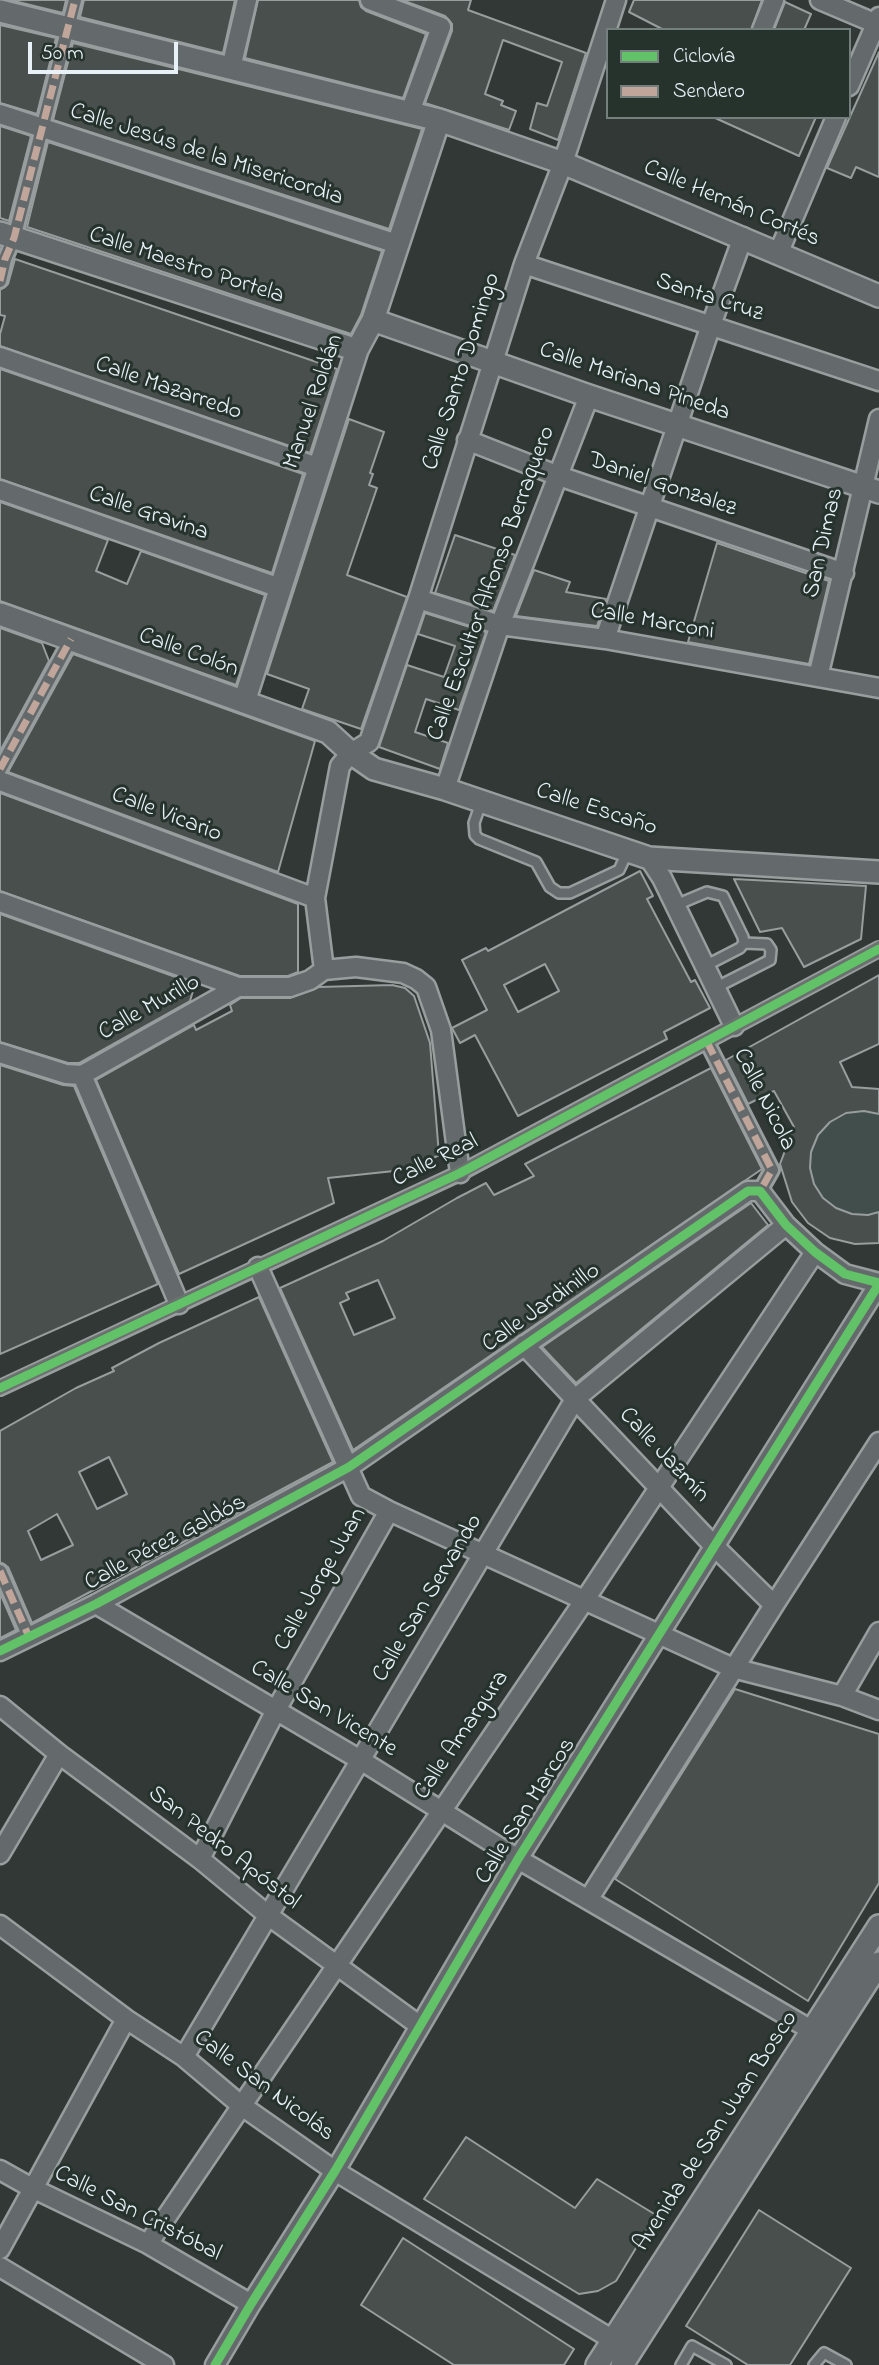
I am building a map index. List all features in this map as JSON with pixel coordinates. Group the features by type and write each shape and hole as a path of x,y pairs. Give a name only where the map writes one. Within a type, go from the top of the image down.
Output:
{"street":[{"path":"0,281 7,236 42,129 75,0"},
{"path":"230,68 247,0"},
{"path":"370,0 441,27 410,112"},
{"name":"Calle Santo Domingo","path":"607,28 616,0"},
{"path":"763,28 774,0"},
{"path":"820,0 878,22 851,82"},
{"name":"Calle Hernán Cortés","path":"0,11 439,120 563,163 879,296"},
{"name":"Calle Santo Domingo","path":"324,970 315,898 340,766 348,750 369,742 418,599 491,362 524,264 563,163 606,31"},
{"name":"Calle Jesús de la Misericordia","path":"0,114 397,244"},
{"path":"778,254 835,119"},
{"name":"Manuel Roldán","path":"244,702 357,350 373,320 439,120"},
{"name":"Calle Maestro Portela","path":"7,236 357,350"},
{"path":"605,639 743,237"},
{"name":"Santa Cruz","path":"524,264 879,381"},
{"name":"Calle Mariana Pineda","path":"373,320 589,396 871,490"},
{"name":"Calle Mazarredo","path":"0,357 320,468"},
{"name":"Calle Escultor Alfonso Berraquero","path":"445,789 500,625 556,475 589,396"},
{"name":"San Dimas","path":"818,677 844,573 871,490 879,419"},
{"name":"Daniel Gonzalez","path":"467,440 556,475 844,573"},
{"name":"Calle Gravina","path":"0,489 281,588"},
{"name":"Calle Marconi","path":"418,599 500,625 605,639 879,688"},
{"name":"Calle Colón","path":"0,614 328,732 348,750"},
{"path":"0,769 71,639"},
{"name":"Calle Escaño","path":"348,750 374,769 445,789 649,858 879,872"},
{"name":"Calle Vicario","path":"0,781 315,898"},
{"path":"649,858 676,905 734,1026"},
{"path":"0,902 238,987"},
{"name":"Calle Real","path":"0,1388 460,1173 879,949"},
{"path":"324,970 356,967 403,973 426,987 441,1030 460,1173"},
{"name":"Calle Murillo","path":"82,1075 238,987 290,987 310,980 324,970"},
{"name":"Calle Nicola","path":"706,1042 772,1170 760,1191"},
{"path":"0,1053 66,1074 82,1075 179,1304"},
{"name":"Calle Jardinillo","path":"349,1467 748,1191 760,1191"},
{"path":"760,1191 786,1225 815,1252 845,1274 879,1283"},
{"name":"Calle San Servando","path":"184,2057 575,1399 786,1225"},
{"name":"Calle Amargura","path":"148,2244 584,1601 815,1252"},
{"path":"258,1267 361,1496 733,1668 842,1696 879,1710"},
{"name":"Calle San Marcos","path":"215,2365 335,2171 518,1859 879,1283"},
{"name":"Calle Jazmín","path":"524,1345 715,1547 774,1605"},
{"path":"588,1900 879,1442"},
{"name":"Calle Pérez Galdós","path":"0,1651 96,1604 349,1467"},
{"name":"Calle Jorge Juan","path":"200,1859 276,1710 389,1511"},
{"path":"0,1571 29,1637"},
{"name":"Calle San Vicente","path":"96,1604 362,1760 721,1983 813,2031"},
{"path":"842,1696 879,1632"},
{"name":"San Pedro Apóstol","path":"0,1706 59,1754 200,1859 268,1916 420,2026"},
{"path":"0,1854 59,1754"},
{"name":"Calle San Nicolás","path":"0,1925 126,2019 184,2057 242,2106 335,2171 613,2340"},
{"name":"Avenida de San Juan Bosco","path":"597,2365 879,1926"},
{"name":"Avenida de San Juan Bosco","path":"622,2365 879,1963"},
{"path":"0,2249 126,2019"},
{"name":"Calle San Cristóbal","path":"0,2170 148,2244 251,2304"},
{"path":"0,2267 164,2365"}],"lane":[{"path":"482,801 474,823 475,835 536,862 550,887 559,893 570,893 619,870 628,851"},
{"path":"676,905 707,892 723,896 743,937 744,943 740,948 705,966"},
{"path":"715,988 770,960 771,950 767,944 744,943"},
{"path":"681,2365 692,2346 726,2365"},
{"path":"814,2365 824,2353 846,2365"}],"shaded area":[{"path":"864,1111 879,1114 879,1212 868,1215 852,1214 836,1208 823,1198 814,1184 810,1168 811,1152 818,1135 830,1122 846,1113"}],"building":[{"path":"10,0 66,0 63,13"},
{"path":"84,0 235,0 223,53 80,17"},
{"path":"258,0 359,0 366,11 426,34 403,98 245,58"},
{"path":"402,0 471,0 468,10 586,53 558,140 530,129 537,103 547,106 562,62 503,40 485,94 503,101 501,105 516,111 509,130 425,103 452,31 452,24 445,16"},
{"path":"634,0 762,0 752,28 660,28 629,12"},
{"path":"785,2 811,14 805,28 775,28"},
{"path":"0,25 56,38 37,114 0,103"},
{"path":"73,43 422,129 389,229 53,120"},
{"path":"879,52 879,177 856,167 851,178 827,168"},
{"path":"717,119 815,119 799,156"},
{"path":"0,126 31,136 9,221 0,218"},
{"path":"48,142 382,251 361,315 351,334 27,227"},
{"path":"15,259 337,369 310,453 0,346 5,316 0,315 0,290 8,284"},
{"path":"0,369 303,474 272,573 0,479"},
{"path":"349,419 384,432 370,473 373,474 369,485 377,488 347,575 407,597 361,729 302,709 309,689 267,674"},
{"path":"0,502 108,540 96,571 127,584 141,551 265,595 236,685 0,601"},
{"path":"455,535 515,555 493,611 435,593"},
{"path":"717,543 829,581 809,664 688,642"},
{"path":"534,570 570,582 566,592 606,599 597,626 516,616"},
{"path":"425,613 486,632 459,710 426,699 415,732 448,743 440,769 379,747 407,665 444,677 455,646 418,634"},
{"path":"0,628 42,643 49,661 0,751"},
{"path":"73,654 315,741 278,872 8,772"},
{"path":"0,793 298,904 298,972 288,976 240,976 0,891"},
{"path":"640,871 653,896 647,899 691,982 695,980 710,1008 664,1032 667,1039 518,1116 475,1035 460,1043 452,1028 487,1010 462,960 486,948 488,951","holes":["545,964 559,991 518,1012 504,985"]},
{"path":"734,879 866,886 861,939 804,967 782,928 760,932"},
{"path":"0,914 195,984 190,1001 79,1063 68,1063 0,1042"},
{"path":"879,975 879,1044 840,1062 852,1087 879,1089 879,1114 864,1111 846,1113 830,1122 818,1135 811,1152 810,1168 814,1184 823,1198 836,1208 852,1214 868,1215 879,1212 879,1243 855,1244 830,1238 808,1223 792,1202 780,1164 794,1127 774,1091 748,1104 726,1060"},
{"path":"392,985 405,988 414,996 430,1043 439,1155 413,1169 328,1178 334,1203 179,1274 96,1080 194,1025 196,1030 232,1011 230,1005 241,998 290,998 319,987"},
{"path":"0,1065 74,1086 158,1284 0,1354"},
{"path":"711,1068 762,1169 353,1450 280,1288 383,1241 486,1183 494,1195 534,1176 525,1164","holes":["378,1280 395,1318 354,1335 340,1303 349,1299 346,1293"]},
{"path":"751,1203 768,1225 576,1383 542,1347"},
{"path":"259,1297 333,1462 32,1623 8,1567 0,1562 0,1431 76,1388 114,1371 112,1368","holes":["109,1457 127,1494 97,1509 79,1472","57,1514 73,1545 41,1560 28,1531"]},
{"path":"0,1593 16,1630 0,1638"},
{"path":"735,1689 879,1734 879,1883 808,2001 615,1879"},
{"path":"466,2137 575,2208 597,2179 656,2215 616,2281 598,2291 579,2294 424,2199"},
{"path":"759,2210 851,2268 790,2365 748,2365 686,2326"},
{"path":"403,2238 574,2349 564,2365 454,2365 361,2305"}],"tram line":[{"path":"0,1381 459,1167 879,942"},
{"path":"0,1394 461,1178 879,956"}],"marked path":[{"path":"0,281 14,238 75,0"},
{"path":"0,769 71,639"},
{"path":"707,1042 772,1170 760,1191"},
{"path":"0,1571 29,1637"}],"cycle path":[{"path":"0,1388 460,1173 879,949"},
{"path":"0,1651 96,1604 349,1467 748,1191 760,1191 786,1225 815,1252 845,1274 879,1283"},
{"path":"215,2365 335,2171 518,1859 879,1284"}]}
